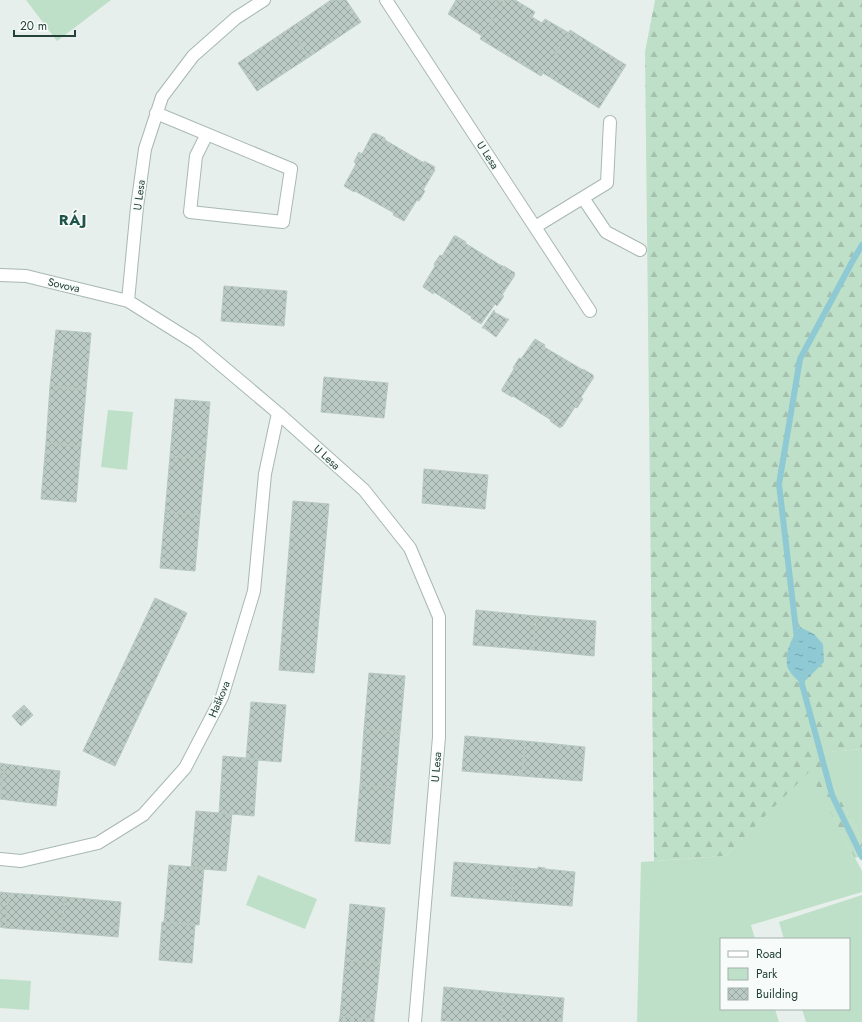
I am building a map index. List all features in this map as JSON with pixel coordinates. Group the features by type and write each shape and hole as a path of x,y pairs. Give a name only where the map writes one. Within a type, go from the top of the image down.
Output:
{"street":[{"name":"U Lesa","path":"264,0 236,18 193,56 162,97 145,148 137,207 128,301 195,343 278,413 364,490 410,548 439,617 439,737 415,1022"},
{"name":"U Lesa","path":"386,0 590,311"},
{"path":"156,113 207,134 291,170 283,222 190,212 196,156 207,134"},
{"path":"535,227 607,183 610,122"},
{"path":"583,198 606,232 640,250"},
{"name":"Sovova","path":"0,275 26,276 128,301"},
{"name":"Haškova","path":"0,859 21,861 98,843 143,814 185,768 222,697 254,591 265,474 278,413"}],"green space":[{"path":"26,0 111,0 57,41"},
{"path":"655,0 862,0 862,749 827,752 820,760 862,841 862,856 855,858 809,772 725,856 654,861 645,52"},
{"path":"108,410 133,412 127,470 101,467"},
{"path":"862,749 862,841 820,760 827,752"},
{"path":"809,771 862,871 862,892 751,925 755,938 720,938 720,1010 775,1010 779,1022 637,1022 641,862 725,856"},
{"path":"258,875 317,899 305,929 246,905"},
{"path":"862,895 862,1022 806,1022 802,1010 850,1010 850,938 784,938 779,922"},
{"path":"0,979 31,981 29,1010 0,1008"}],"water":[{"path":"800,627 814,634 823,644 824,662 802,684 795,678 787,665 787,655 790,644"}],"building":[{"path":"331,0 346,0 361,22 309,57 290,28"},
{"path":"456,0 504,0 482,36 448,14"},
{"path":"504,0 515,0 535,12 532,17 542,23 545,19 569,33 541,76 480,39"},
{"path":"290,28 309,57 257,91 238,63"},
{"path":"570,30 626,65 599,108 543,73"},
{"path":"373,133 385,138 385,140 424,163 424,161 435,167 435,170 423,190 425,191 419,201 417,200 404,221 393,215 394,213 344,186 356,164 354,162 359,152 362,154"},
{"path":"454,236 466,242 465,243 504,268 504,266 515,273 502,295 504,296 497,306 495,304 481,324 434,292 433,294 423,287 435,266 434,264 440,255 442,256"},
{"path":"224,286 287,291 284,326 221,321"},
{"path":"494,310 494,312 509,319 496,337 482,328"},
{"path":"56,330 91,333 86,390 50,386"},
{"path":"535,339 545,345 544,347 593,375 594,377 581,397 583,399 577,408 575,407 560,428 550,421 551,420 513,396 512,397 502,391 519,358 521,359"},
{"path":"324,377 388,383 384,418 321,412"},
{"path":"50,386 86,390 81,446 46,443"},
{"path":"175,399 210,402 205,459 170,456"},
{"path":"46,443 81,446 76,502 41,499"},
{"path":"170,456 205,459 200,515 165,512"},
{"path":"424,469 488,475 485,509 422,503"},
{"path":"293,501 329,504 314,673 279,670"},
{"path":"165,512 200,515 195,571 160,568"},
{"path":"155,598 187,613 115,766 83,751"},
{"path":"476,610 536,616 533,650 473,645"},
{"path":"536,616 596,621 594,656 533,650"},
{"path":"369,673 405,676 400,732 364,729"},
{"path":"251,702 286,705 281,762 246,759"},
{"path":"24,705 33,715 21,726 12,716"},
{"path":"364,729 400,732 395,788 360,785"},
{"path":"465,736 525,741 522,776 462,771"},
{"path":"525,741 585,747 582,781 522,776"},
{"path":"223,756 258,759 254,816 219,813"},
{"path":"0,763 5,764 0,798"},
{"path":"5,764 60,771 56,806 0,799"},
{"path":"360,785 395,788 390,844 355,841"},
{"path":"196,811 232,814 226,871 191,868"},
{"path":"454,862 514,867 511,901 451,896"},
{"path":"169,865 204,868 199,925 164,922"},
{"path":"514,867 538,869 538,867 575,872 572,906 511,901"},
{"path":"0,892 9,893 5,928 0,927"},
{"path":"9,893 65,897 61,932 5,928"},
{"path":"65,897 121,902 118,937 61,932"},
{"path":"350,904 385,908 380,963 345,960"},
{"path":"162,922 195,925 192,963 159,960"},
{"path":"345,960 380,963 374,1019 340,1016"},
{"path":"444,987 504,993 501,1022 441,1021"},
{"path":"504,993 564,998 562,1022 501,1022"},
{"path":"340,1016 374,1019 374,1022 339,1022"}],"waterway":[{"path":"797,639 779,484 800,359 862,245"},
{"path":"801,676 832,795 862,857"}],"district":[{"name":"RÁJ","path":"73,220"}]}
